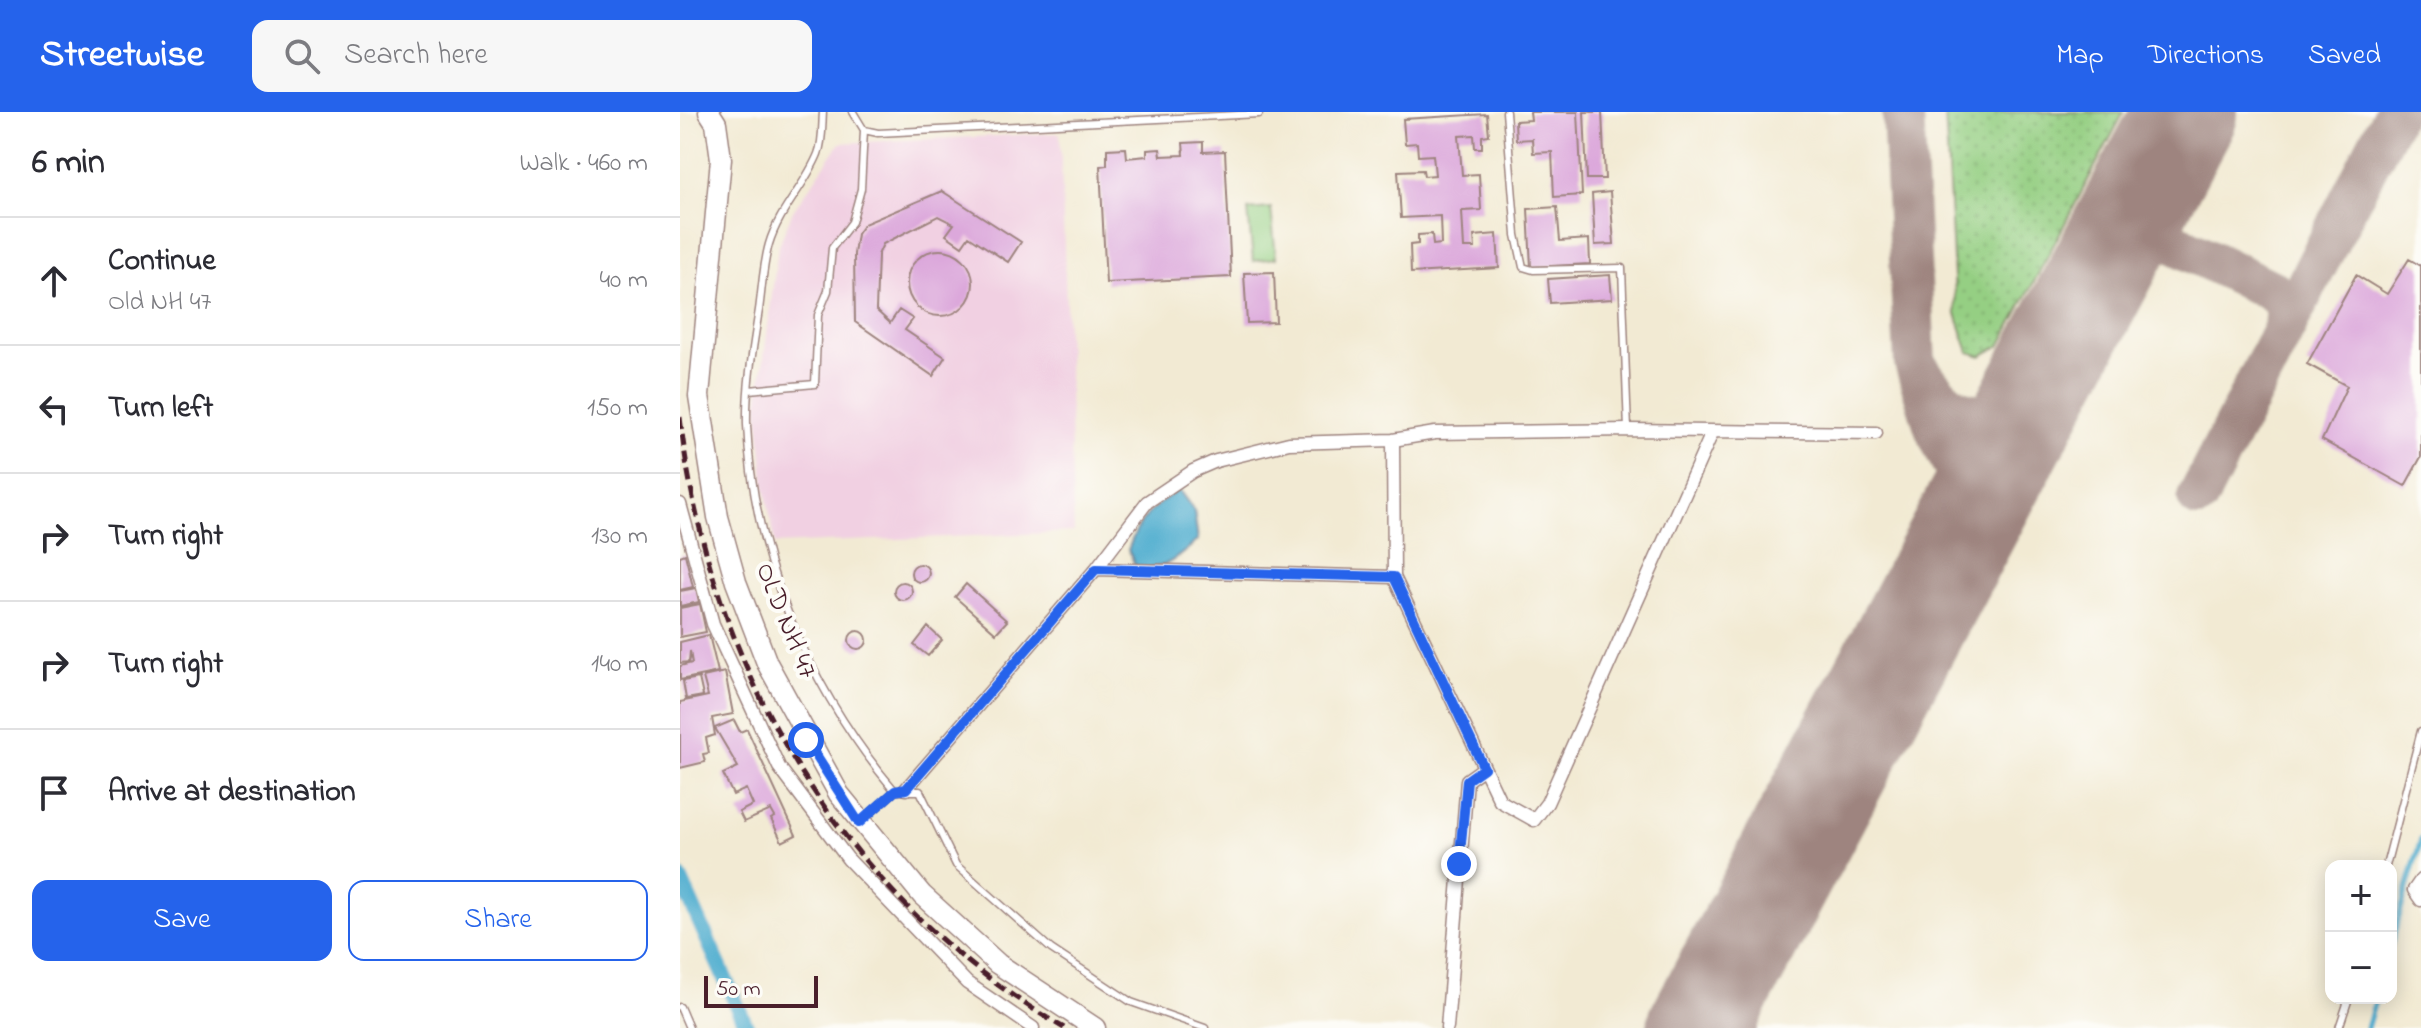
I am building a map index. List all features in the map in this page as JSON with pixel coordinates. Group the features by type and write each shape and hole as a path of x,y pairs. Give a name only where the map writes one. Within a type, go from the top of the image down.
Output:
{"main road":[{"name":"OLD NH 47","path":"709,112 716,123 721,159 699,396 718,517 736,582 767,663 806,740 859,823 922,895 998,964 1095,1028"}],"street":[{"path":"900,790 1096,569 1147,502 1193,471 1216,461 1289,443 1393,440 1435,433 1628,430 1876,433"},
{"path":"1393,440 1394,577 1500,801 1534,820 1547,803 1712,433"},
{"path":"680,504 713,624 779,767 848,859 967,983 1033,1028"},
{"path":"1096,569 1394,577"},
{"path":"1447,1028 1467,780 1484,768"},
{"path":"2421,880 2414,890 2421,900"}],"lane":[{"path":"823,112 820,152 778,220 768,247 749,390 747,424 753,477 775,582 803,649 866,757 900,790 920,791 956,865 1051,949 1131,1002 1205,1028"},
{"path":"749,390 815,384 818,315 828,291 832,248 852,222 861,189 864,130 853,112"},
{"path":"1506,112 1516,235 1523,267 1533,270 1622,268 1628,430"},
{"path":"864,130 878,133 1259,114"},
{"path":"2388,860 2421,731"},
{"path":"859,823 900,790"},
{"path":"2339,1028 2347,1004"},
{"path":"680,1007 689,1028"}],"shaded area":[{"path":"1060,133 1074,532 775,544 764,483 758,405 778,247 793,211 840,143"}],"green space":[{"path":"1945,112 2124,112 2000,346 1981,356 1969,352 1956,314"},
{"path":"1271,208 1276,258 1253,261 1248,210"}],"water":[{"path":"1179,490 1194,511 1198,540 1170,562 1137,569 1128,550 1136,531 1154,508"}],"building":[{"path":"1530,112 1578,112 1582,195 1554,197 1552,152 1533,153 1532,139 1516,140 1515,121 1531,120"},
{"path":"1584,112 1602,112 1605,179 1587,179"},
{"path":"1487,114 1489,135 1482,136 1482,148 1475,148 1474,135 1459,136 1462,175 1479,174 1481,210 1462,211 1464,248 1475,248 1474,236 1497,234 1499,268 1411,273 1410,245 1418,244 1418,235 1432,234 1433,245 1441,244 1440,216 1401,218 1398,171 1423,170 1424,176 1435,175 1433,155 1418,156 1417,143 1405,144 1403,119"},
{"path":"1203,142 1203,152 1225,151 1231,277 1106,283 1100,166 1107,165 1107,149 1126,148 1127,158 1147,156 1147,150 1160,149 1161,156 1184,155 1183,143"},
{"path":"942,191 1021,242 1008,262 969,236 962,246 946,235 954,224 938,216 883,244 878,255 876,310 890,323 899,310 913,319 905,330 945,357 933,376 855,322 854,254 857,234 864,224"},
{"path":"1610,192 1614,244 1595,245 1592,194"},
{"path":"1557,207 1560,241 1589,239 1590,264 1531,267 1528,209"},
{"path":"934,250 946,250 958,255 968,265 973,283 971,296 958,311 946,316 934,316 922,311 912,301 907,289 907,277 912,265 922,255"},
{"path":"2409,259 2421,266 2421,457 2405,486 2322,440 2347,386 2307,364 2356,275 2387,294"},
{"path":"1274,272 1276,322 1247,323 1244,273"},
{"path":"1610,275 1612,299 1550,303 1548,279"},
{"path":"685,554 693,587 680,590 680,556"},
{"path":"920,564 929,573 920,582 911,573"},
{"path":"903,582 912,591 903,600 894,591"},
{"path":"966,584 1007,621 996,633 955,597"},
{"path":"696,588 699,602 680,606 680,591"},
{"path":"700,604 706,632 680,637 680,608"},
{"path":"928,627 942,640 928,656 914,645"},
{"path":"858,631 867,640 858,649 849,640"},
{"path":"709,635 718,672 680,680 680,666 692,663 690,651 689,662 680,663 680,642"},
{"path":"725,672 733,714 712,718 715,735 706,738 709,753 703,754 705,762 680,768 680,702 708,696 703,677"},
{"path":"699,678 703,696 686,699 683,681"},
{"path":"734,720 740,732 747,729 796,835 782,842 771,819 775,817 771,810 744,822 739,812 753,805 746,789 733,795 723,774 738,767 715,728"}],"waterway":[{"path":"2395,932 2421,839"},
{"path":"680,878 747,1028"},
{"path":"2367,1028 2374,1004"}],"taxiway":[{"path":"1903,112 1915,363 1936,430 1960,479 1964,497 1943,569"},
{"path":"2198,497 2395,112"},
{"path":"2118,240 2140,232 2160,236 2276,293 2286,307 2284,328"},
{"path":"1920,371 1954,408 1970,414 1986,413 2002,407 2052,364"}],"runway":[{"path":"1699,1028 2186,112"}],"railway":[{"path":"680,417 696,511 721,601 756,687 800,769 853,845 914,914 985,975 1064,1028"}],"route":[{"path":"806,740 859,823 895,791 906,789 1096,569 1394,577 1484,768 1467,780 1465,831 1459,864"}]}
